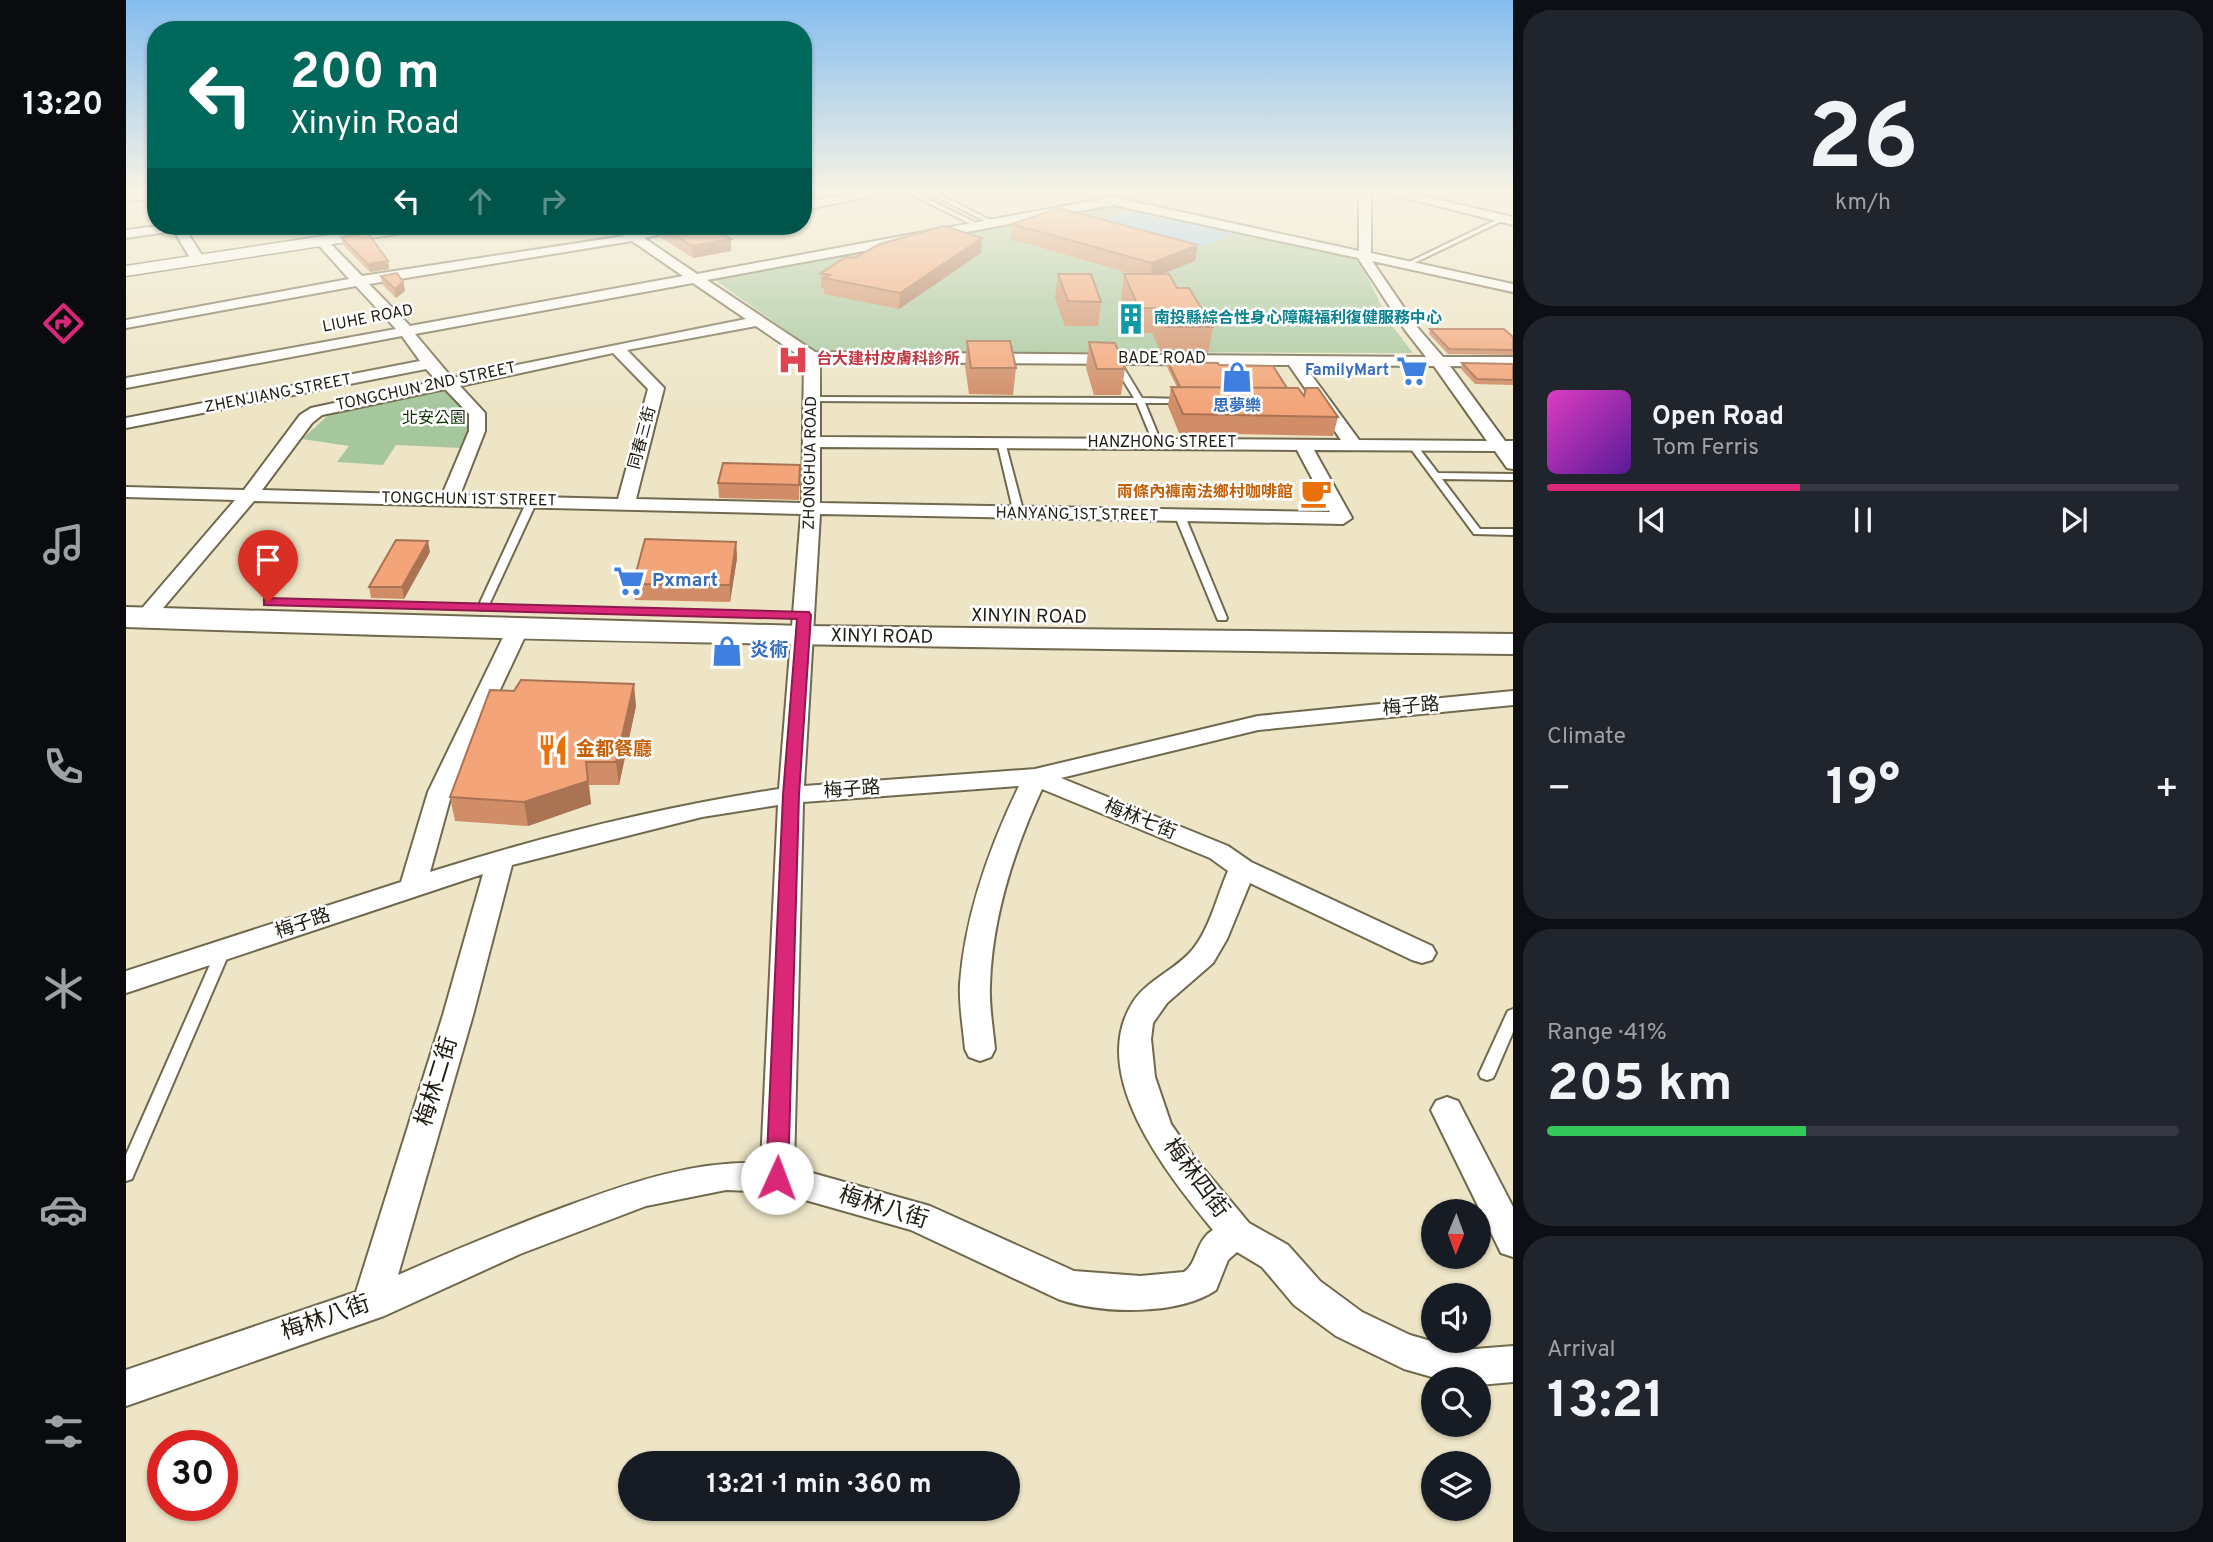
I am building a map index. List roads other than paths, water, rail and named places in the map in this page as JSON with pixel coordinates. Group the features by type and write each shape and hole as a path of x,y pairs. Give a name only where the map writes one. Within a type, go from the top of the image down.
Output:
{"main road":[{"name":"XINYIN ROAD","path":"140,608 482,607 804,625 1222,618 1513,622"},
{"name":"XINYI ROAD","path":"140,608 517,630 804,625 1513,643"}],"street":[{"path":"126,271 179,263"},
{"path":"342,263 404,330 430,364 477,413 477,430 449,500"},
{"path":"126,324 359,281 477,263"},
{"path":"674,263 812,357"},
{"name":"LIUHE ROAD","path":"126,383 782,263"},
{"path":"1367,263 1412,330 1506,446 1513,464"},
{"path":"1404,263 1513,288"},
{"name":"TONGCHUN 2ND STREET","path":"140,608 249,495 306,419 317,411 759,321"},
{"name":"同春三街","path":"616,348 656,388 626,503"},
{"name":"BADE ROAD","path":"812,357 1513,362"},
{"name":"ZHONGHUA ROAD","path":"777,1178 791,795 811,511 812,357"},
{"path":"1293,360 1315,402 1353,444"},
{"name":"ZHENJIANG STREET","path":"126,423 430,364"},
{"name":"HANZHONG STREET","path":"811,442 1506,446"},
{"name":"HANYANG 1ST STREET","path":"811,511 1343,519 1302,444"},
{"name":"TONGCHUN 1ST STREET","path":"126,492 626,503 811,511"},
{"path":"413,886 440,793 517,630"},
{"name":"梅子路","path":"126,982 500,859 702,808 791,795 1035,777 1258,723 1513,698"},
{"path":"980,1049 975,986 988,900 1014,820 1035,777"},
{"name":"梅林七街","path":"1035,777 1219,852 1242,868 1422,953"},
{"name":"梅林二街","path":"371,1304 458,1015 500,859"},
{"name":"梅林四街","path":"1237,1234 1163,1140 1143,1089 1136,1063 1134,1040 1138,1019 1146,1007 1205,954 1242,868"},
{"path":"1447,1110 1513,1242"},
{"name":"梅林八街","path":"126,1388 371,1304 508,1243 644,1192 726,1176 777,1178 918,1217 1071,1287 1093,1291 1115,1293 1187,1288 1203,1279 1215,1248 1237,1234"},
{"path":"1237,1234 1275,1256 1307,1293 1349,1324 1404,1351 1462,1368 1513,1364"}],"lane":[{"path":"1114,359 1140,401 1157,442"},
{"path":"812,399 1196,401"},
{"path":"1001,442 1019,514"},
{"path":"1412,446 1477,532 1513,532"},
{"path":"1437,476 1513,477"},
{"path":"482,607 531,501"},
{"path":"1180,516 1222,618"},
{"path":"126,1174 223,951"},
{"path":"1487,1074 1513,1015"}],"place":[{"name":"南投縣綜合性身心障礙福利復健服務中心","path":"1131,319"},
{"name":"台大建村皮膚科診所","path":"793,360"},
{"name":"FamilyMart","path":"1412,371"},
{"name":"思夢樂","path":"1237,377"},
{"name":"兩條內褲南法鄉村咖啡館","path":"1316,493"},
{"name":"Pxmart","path":"629,581"},
{"name":"炎術","path":"727,651"},
{"name":"金都餐廳","path":"553,750"}],"park label":[{"name":"北安公園","path":"434,419"}]}
